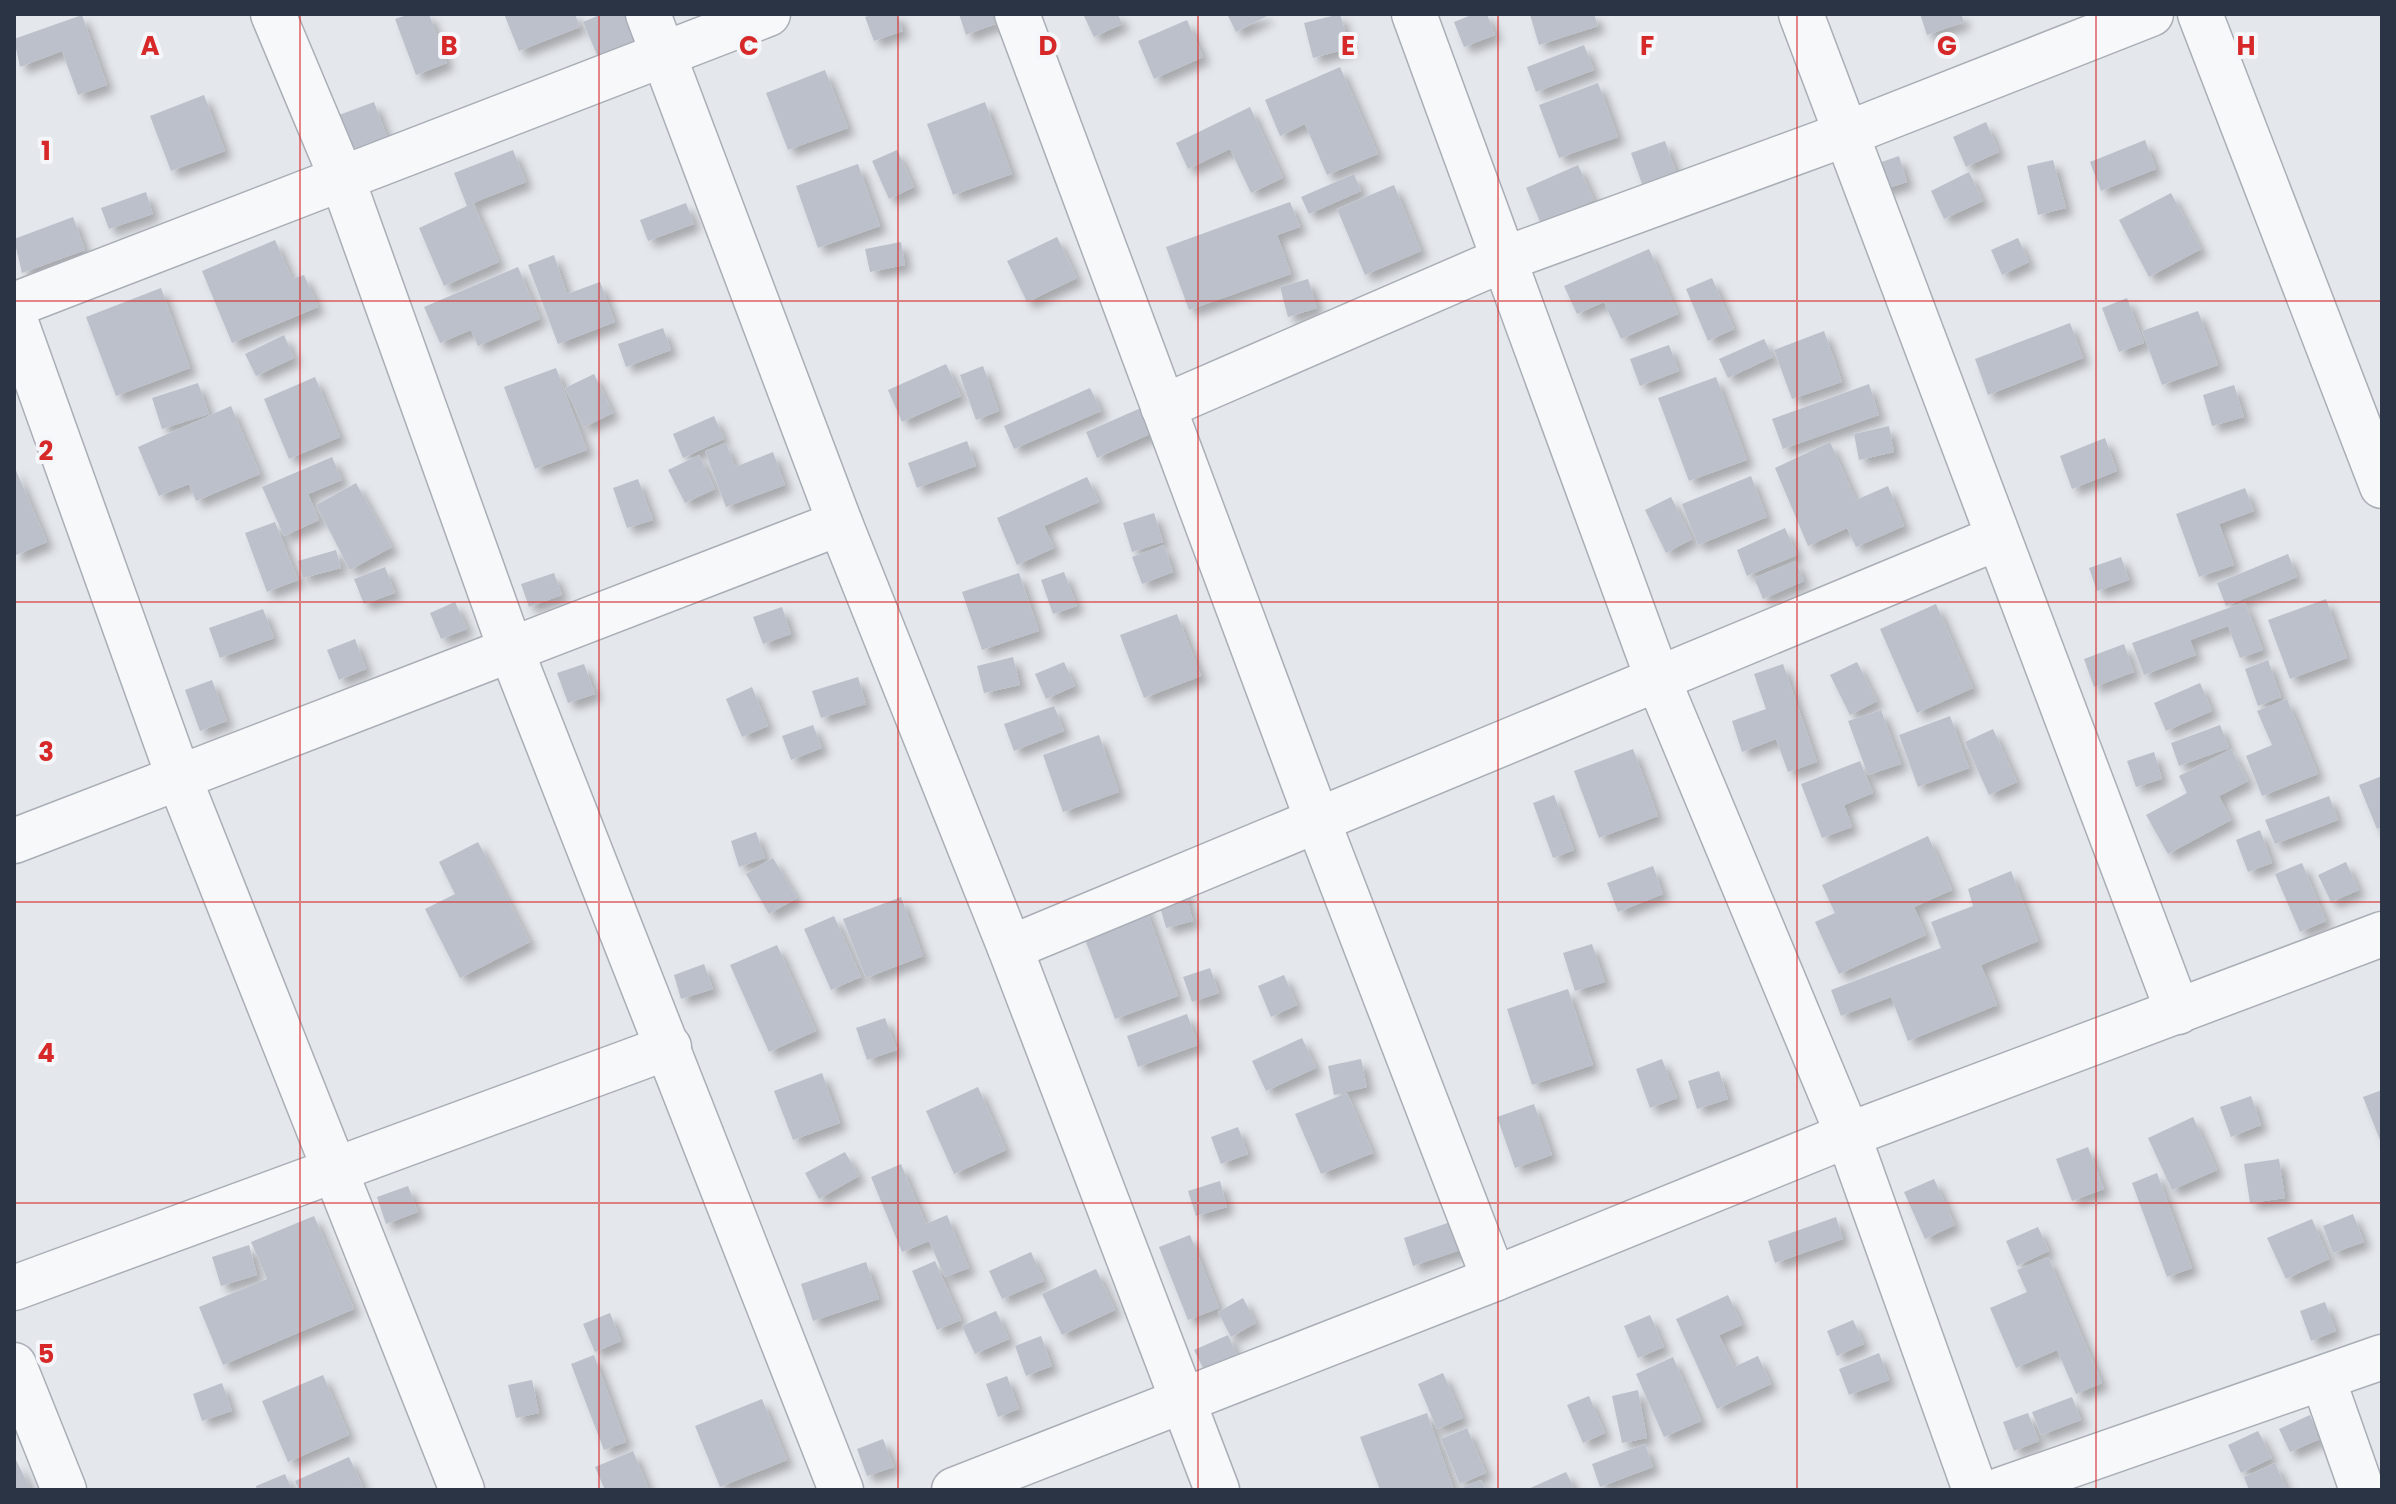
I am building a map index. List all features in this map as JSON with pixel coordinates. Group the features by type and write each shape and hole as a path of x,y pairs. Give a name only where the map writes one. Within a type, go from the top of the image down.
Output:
{"street":[{"path":"273,14 343,181 511,650 841,1490"},
{"path":"648,14 840,523 1010,948 1217,1490"},
{"path":"14,305 343,181 768,14"},
{"path":"1017,14 1317,819 1494,1279"},
{"path":"1414,14 1657,677 1848,1135 1975,1490"},
{"path":"1801,14 2178,1012"},
{"path":"1163,407 1502,260 1846,134 2151,14"},
{"path":"2200,14 2382,486"},
{"path":"14,317 179,778 462,1490"},
{"path":"14,841 840,523"},
{"path":"1010,948 1997,538"},
{"path":"954,1490 1494,1279 1848,1135 2382,934"},
{"path":"14,1288 669,1047"},
{"path":"2000,1490 2382,1357"},
{"path":"14,1365 64,1490"},
{"path":"2323,1379 2362,1490"}],"building":[{"path":"410,14 429,14 447,63 416,75 395,19"},
{"path":"504,14 575,14 580,27 519,51"},
{"path":"602,14 628,14 645,53 604,71 583,22"},
{"path":"897,14 903,31 874,41 865,17"},
{"path":"959,14 1002,14 1005,20 966,35"},
{"path":"1083,14 1118,14 1122,24 1094,37"},
{"path":"1227,14 1266,14 1267,16 1236,32"},
{"path":"1340,14 1350,48 1313,58 1304,23"},
{"path":"1474,14 1487,14 1495,35 1464,47 1454,22"},
{"path":"1594,14 1598,26 1539,45 1530,15"},
{"path":"1920,14 1961,14 1964,22 1927,35"},
{"path":"82,15 107,85 78,95 62,51 20,67 14,39"},
{"path":"1187,20 1203,57 1154,79 1138,41"},
{"path":"1584,45 1594,70 1536,92 1527,67"},
{"path":"1340,67 1378,154 1327,175 1305,124 1280,136 1265,100"},
{"path":"825,70 848,128 788,150 766,93"},
{"path":"1598,83 1618,137 1559,158 1539,105"},
{"path":"204,95 225,151 171,171 150,116"},
{"path":"374,102 387,137 351,149 339,115"},
{"path":"985,102 1012,174 953,195 927,124"},
{"path":"1250,107 1283,178 1251,193 1230,149 1188,169 1176,143"},
{"path":"1986,122 1999,152 1966,167 1953,137"},
{"path":"2145,140 2156,169 2101,191 2090,162"},
{"path":"1665,141 1676,172 1642,184 1631,153"},
{"path":"513,150 526,182 473,203 499,262 444,286 419,228 467,206 454,173"},
{"path":"897,150 914,187 889,199 872,161"},
{"path":"1899,156 1907,182 1879,191 1870,166"},
{"path":"2053,160 2066,208 2038,215 2027,166"},
{"path":"858,164 880,226 818,248 796,186"},
{"path":"1578,165 1594,200 1541,224 1526,188"},
{"path":"1969,172 1983,201 1944,219 1931,191"},
{"path":"1354,174 1361,191 1309,214 1301,197"},
{"path":"1394,185 1421,251 1365,275 1337,209"},
{"path":"146,192 153,214 109,229 101,208"},
{"path":"2171,193 2201,249 2149,277 2119,220"},
{"path":"1290,202 1300,227 1277,235 1291,274 1189,310 1166,247"},
{"path":"686,203 694,224 648,241 640,220"},
{"path":"73,217 85,250 22,273 14,239"},
{"path":"1057,237 1077,278 1027,302 1007,261"},
{"path":"2018,238 2029,262 2002,275 1991,250"},
{"path":"275,240 292,279 304,275 318,307 232,343 202,271"},
{"path":"901,242 905,265 870,272 865,249"},
{"path":"1649,249 1678,314 1621,339 1604,302 1577,314 1564,286"},
{"path":"554,255 567,294 600,282 615,322 558,344 528,265"},
{"path":"518,267 540,319 478,346 471,330 440,343 424,307"},
{"path":"1712,278 1734,329 1708,341 1686,289"},
{"path":"1308,279 1317,308 1288,317 1280,287"},
{"path":"161,288 190,368 116,396 86,317"},
{"path":"2127,298 2144,343 2119,352 2102,308"},
{"path":"2198,311 2218,365 2162,385 2142,331"},
{"path":"2070,323 2083,358 1988,395 1975,359"},
{"path":"663,328 671,350 626,367 618,344"},
{"path":"1824,331 1842,382 1792,399 1774,350"},
{"path":"284,335 294,358 256,376 245,354"},
{"path":"1764,339 1773,357 1728,378 1719,359"},
{"path":"1669,345 1679,371 1640,386 1630,359"},
{"path":"946,364 961,396 902,422 888,390"},
{"path":"983,366 999,411 976,420 960,375"},
{"path":"556,368 587,450 535,469 504,387"},
{"path":"594,374 613,413 584,427 565,388"},
{"path":"315,377 340,437 289,459 264,399"},
{"path":"1716,377 1747,460 1689,481 1658,398"},
{"path":"198,383 209,414 162,429 152,398"},
{"path":"1869,384 1879,415 1783,449 1772,419"},
{"path":"2234,385 2244,417 2212,426 2203,395"},
{"path":"1090,388 1101,411 1014,449 1004,426"},
{"path":"1150,404 1161,429 1097,458 1086,432"},
{"path":"231,406 260,474 196,501 189,484 159,496 138,447"},
{"path":"714,416 724,439 683,458 673,434"},
{"path":"1889,426 1894,452 1859,460 1854,434"},
{"path":"2105,438 2117,471 2072,489 2060,456"},
{"path":"967,441 976,466 917,488 908,463"},
{"path":"1830,442 1856,500 1888,486 1904,526 1856,547 1847,528 1808,546 1775,468"},
{"path":"726,443 735,467 773,452 785,485 726,507 705,451"},
{"path":"699,455 715,489 685,503 668,470"},
{"path":"332,457 342,480 308,494 319,520 284,536 262,487"},
{"path":"14,466 47,542 14,556"},
{"path":"1751,476 1767,517 1698,545 1682,504"},
{"path":"1087,477 1099,502 1044,526 1054,548 1017,565 997,518"},
{"path":"638,479 653,520 627,528 613,488"},
{"path":"356,483 392,547 350,570 316,505"},
{"path":"2245,488 2254,511 2219,524 2234,565 2199,577 2176,514"},
{"path":"1671,497 1692,539 1666,553 1645,510"},
{"path":"1154,513 1163,542 1132,552 1123,523"},
{"path":"275,522 298,580 267,592 245,533"},
{"path":"1785,528 1797,555 1747,576 1737,550"},
{"path":"1164,545 1173,572 1142,584 1132,557"},
{"path":"336,550 341,568 303,578 298,561"},
{"path":"2288,554 2297,577 2226,606 2217,583"},
{"path":"2121,557 2129,580 2097,591 2089,568"},
{"path":"1796,561 1804,581 1763,599 1754,578"},
{"path":"385,567 395,593 364,604 354,579"},
{"path":"1064,572 1077,606 1053,614 1041,580"},
{"path":"554,573 562,595 529,607 521,584"},
{"path":"1019,573 1039,631 982,650 962,592"},
{"path":"2326,599 2347,658 2290,679 2268,620"},
{"path":"455,602 467,629 441,639 430,613"},
{"path":"2245,602 2263,650 2240,658 2228,626 2190,640 2196,655 2144,675 2132,643"},
{"path":"1936,604 1973,688 1917,713 1880,629"},
{"path":"782,607 791,634 763,644 753,617"},
{"path":"263,609 274,638 220,658 209,628"},
{"path":"1177,614 1201,676 1144,698 1120,635"},
{"path":"355,639 366,669 339,680 327,650"},
{"path":"2124,644 2134,672 2094,687 2084,659"},
{"path":"1013,657 1020,685 984,693 977,666"},
{"path":"2268,660 2281,697 2258,706 2245,669"},
{"path":"1064,662 1075,686 1046,699 1035,674"},
{"path":"1857,662 1877,701 1850,715 1830,675"},
{"path":"584,664 595,694 568,703 557,673"},
{"path":"1783,664 1817,762 1788,772 1776,739 1742,752 1732,721 1766,709 1754,674"},
{"path":"858,677 866,704 821,718 812,691"},
{"path":"212,680 227,721 200,731 185,690"},
{"path":"2200,683 2212,711 2166,731 2154,703"},
{"path":"752,687 768,726 742,737 726,699"},
{"path":"2287,699 2318,774 2262,796 2246,756 2272,745 2257,711"},
{"path":"1054,706 1064,731 1014,751 1004,724"},
{"path":"1881,710 1901,764 1868,775 1848,721"},
{"path":"1950,716 1969,768 1918,787 1899,735"},
{"path":"813,725 822,748 791,760 782,736"},
{"path":"2220,725 2229,748 2179,766 2171,743"},
{"path":"1993,729 2017,782 1989,795 1965,742"},
{"path":"1099,735 1119,792 1063,812 1043,755"},
{"path":"1633,749 1658,816 1599,838 1574,771"},
{"path":"2231,749 2248,781 2219,796 2231,820 2168,854 2146,815 2187,793 2179,776"},
{"path":"2154,752 2162,779 2136,787 2127,761"},
{"path":"1860,761 1873,793 1844,805 1852,827 1822,838 1801,784"},
{"path":"2382,776 2382,827 2377,829 2359,785"},
{"path":"1554,795 1574,850 1553,858 1533,803"},
{"path":"2329,796 2338,820 2275,844 2265,820"},
{"path":"2260,830 2272,863 2248,872 2236,840"},
{"path":"756,832 765,858 739,867 731,841"},
{"path":"1928,836 1952,890 1914,907 1926,935 1839,974 1815,922 1835,913 1822,885"},
{"path":"478,842 530,942 460,978 425,909 455,894 439,862"},
{"path":"773,858 797,898 769,914 746,874"},
{"path":"2346,862 2359,890 2331,902 2318,875"},
{"path":"2302,863 2326,921 2300,932 2275,874"},
{"path":"1653,866 1663,894 1618,912 1607,883"},
{"path":"2011,871 2038,941 1981,965 1997,1005 1908,1041 1891,997 1841,1016 1831,990 1941,948 1931,922 1973,906 1968,889"},
{"path":"1184,888 1193,921 1166,928 1157,896"},
{"path":"901,897 923,956 866,978 843,919"},
{"path":"1144,903 1178,996 1115,1019 1080,926"},
{"path":"834,916 861,977 831,990 804,929"},
{"path":"1592,944 1605,982 1575,991 1563,953"},
{"path":"777,945 816,1031 769,1052 730,965"},
{"path":"704,964 713,989 681,999 674,975"},
{"path":"1210,968 1219,993 1192,1002 1183,977"},
{"path":"1284,975 1297,1005 1271,1017 1258,986"},
{"path":"1568,989 1593,1065 1532,1085 1507,1009"},
{"path":"1187,1014 1198,1045 1138,1067 1127,1036"},
{"path":"885,1018 897,1050 867,1060 856,1028"},
{"path":"1302,1038 1316,1068 1266,1091 1252,1061"},
{"path":"1361,1059 1367,1087 1334,1095 1328,1066"},
{"path":"1662,1059 1677,1098 1650,1108 1636,1069"},
{"path":"1719,1071 1728,1099 1697,1109 1688,1081"},
{"path":"822,1073 840,1123 793,1140 774,1091"},
{"path":"978,1087 1006,1150 954,1174 926,1111"},
{"path":"2382,1090 2382,1145 2363,1097"},
{"path":"1347,1093 1373,1153 1321,1174 1295,1114"},
{"path":"2251,1096 2261,1125 2231,1137 2220,1107"},
{"path":"1534,1104 1552,1155 1515,1168 1497,1117"},
{"path":"2193,1117 2217,1170 2172,1190 2148,1138"},
{"path":"1238,1127 1248,1154 1221,1164 1211,1137"},
{"path":"2088,1147 2104,1189 2072,1201 2056,1159"},
{"path":"845,1152 859,1176 819,1199 805,1173"},
{"path":"2279,1159 2285,1198 2250,1203 2244,1164"},
{"path":"901,1164 926,1224 947,1215 969,1268 945,1277 929,1241 902,1252 871,1177"},
{"path":"2157,1173 2192,1268 2167,1277 2132,1183"},
{"path":"1934,1179 1955,1225 1925,1239 1904,1192"},
{"path":"1220,1181 1227,1207 1196,1216 1188,1191"},
{"path":"408,1186 418,1212 386,1224 377,1197"},
{"path":"2353,1214 2364,1242 2333,1253 2323,1226"},
{"path":"314,1216 354,1309 223,1365 199,1307 267,1279 251,1242"},
{"path":"1836,1217 1843,1239 1775,1263 1768,1241"},
{"path":"1462,1218 1472,1246 1413,1266 1404,1238"},
{"path":"2312,1219 2329,1259 2286,1279 2267,1238"},
{"path":"2038,1227 2049,1251 2017,1266 2006,1241"},
{"path":"1190,1235 1219,1308 1188,1320 1159,1247"},
{"path":"249,1245 257,1275 221,1286 212,1257"},
{"path":"1031,1252 1044,1281 1002,1299 989,1271"},
{"path":"2048,1257 2102,1383 2076,1394 2057,1350 2016,1368 1990,1308 2027,1292 2017,1270"},
{"path":"935,1261 961,1320 937,1330 912,1271"},
{"path":"866,1262 879,1299 813,1321 801,1284"},
{"path":"1096,1269 1115,1310 1062,1335 1042,1294"},
{"path":"1728,1295 1742,1325 1719,1335 1734,1367 1758,1356 1771,1384 1717,1409 1676,1319"},
{"path":"1243,1298 1256,1323 1231,1337 1218,1312"},
{"path":"2325,1302 2336,1331 2311,1341 2300,1311"},
{"path":"996,1311 1009,1339 975,1354 962,1326"},
{"path":"610,1313 621,1341 595,1352 583,1324"},
{"path":"1650,1315 1664,1347 1638,1358 1624,1326"},
{"path":"1853,1320 1864,1344 1837,1356 1827,1331"},
{"path":"1228,1335 1237,1355 1204,1370 1194,1350"},
{"path":"1041,1336 1052,1366 1026,1376 1015,1346"},
{"path":"1879,1353 1889,1380 1849,1395 1839,1369"},
{"path":"594,1355 626,1442 604,1450 571,1364"},
{"path":"1673,1357 1701,1421 1664,1437 1636,1374"},
{"path":"1443,1373 1463,1418 1437,1429 1418,1384"},
{"path":"323,1375 349,1435 288,1462 262,1401"},
{"path":"1007,1376 1019,1409 998,1417 986,1384"},
{"path":"532,1380 539,1413 516,1418 508,1385"},
{"path":"222,1383 232,1411 202,1421 193,1394"},
{"path":"1638,1390 1647,1438 1622,1443 1612,1396"},
{"path":"1589,1396 1605,1433 1583,1443 1567,1405"},
{"path":"2072,1397 2081,1420 2041,1435 2032,1412"},
{"path":"762,1399 787,1460 720,1487 695,1426"},
{"path":"1427,1413 1454,1490 1380,1490 1360,1437"},
{"path":"2028,1413 2039,1441 2014,1451 2003,1422"},
{"path":"2310,1415 2320,1439 2290,1452 2279,1429"},
{"path":"1467,1428 1486,1473 1460,1484 1441,1439"},
{"path":"2258,1431 2272,1458 2241,1473 2228,1445"},
{"path":"883,1439 894,1467 867,1476 857,1449"},
{"path":"1645,1444 1653,1467 1600,1487 1592,1464"},
{"path":"633,1451 649,1490 605,1490 595,1467"},
{"path":"349,1457 363,1487 299,1490 295,1481"},
{"path":"16,1460 31,1490 14,1490"},
{"path":"2275,1463 2287,1490 2249,1490 2244,1477"},
{"path":"1566,1472 1575,1490 1526,1490"},
{"path":"285,1474 292,1490 257,1490 256,1486"},
{"path":"1481,1480 1485,1490 1465,1490 1463,1487"}]}
